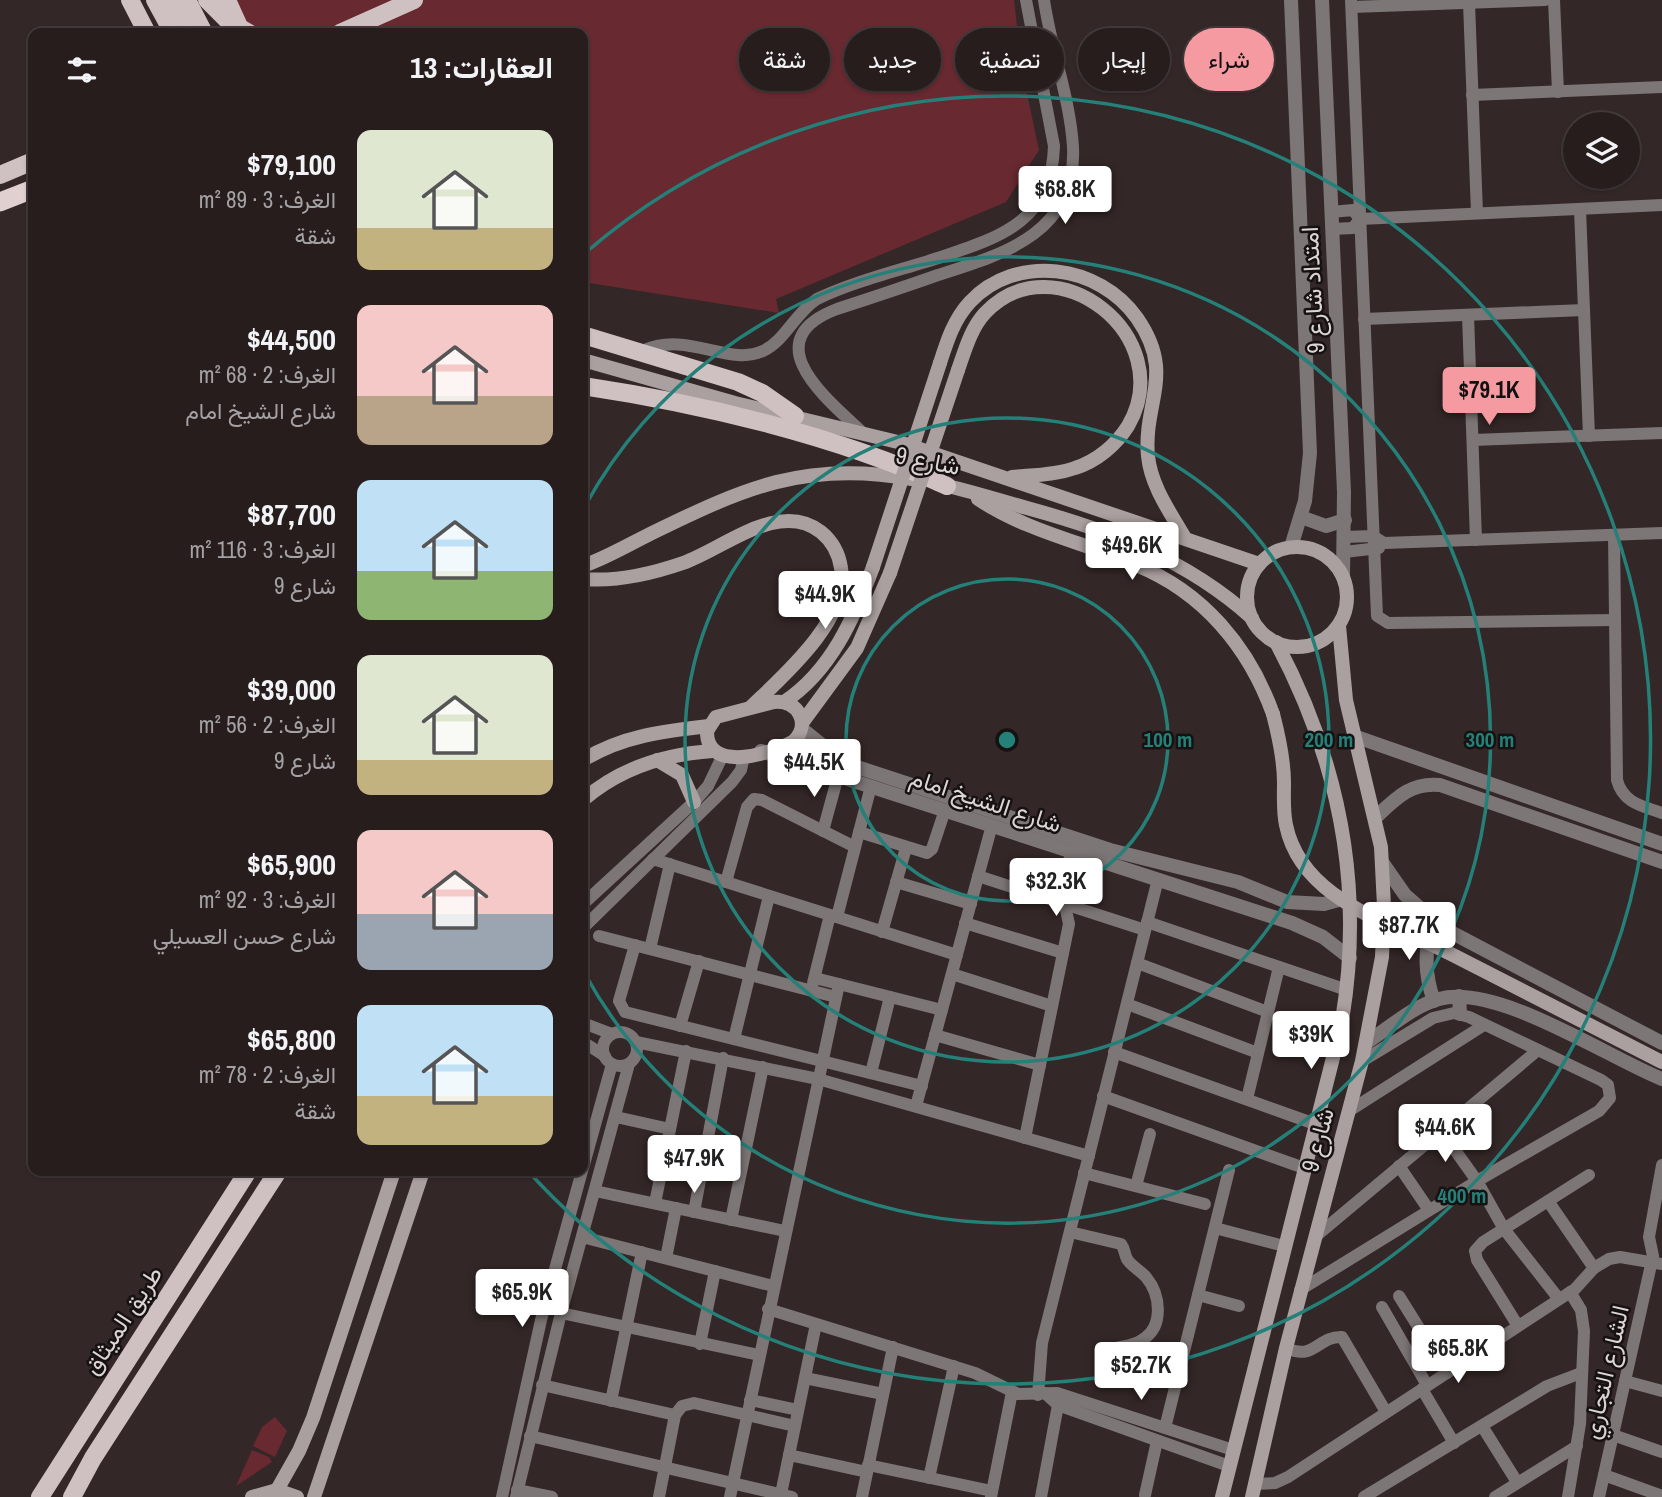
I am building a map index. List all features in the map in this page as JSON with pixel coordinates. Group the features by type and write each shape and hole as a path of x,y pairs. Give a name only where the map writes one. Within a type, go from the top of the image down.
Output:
{"highway":[{"path":"0,202 28,191"}],"main road":[{"path":"130,0 146,28"},
{"path":"146,0 149,28"},
{"path":"155,0 170,28"},
{"path":"170,0 184,28"},
{"path":"187,0 201,28"},
{"path":"207,0 228,21 240,28"},
{"path":"227,0 240,28"},
{"path":"351,28 414,0"},
{"path":"0,175 28,163"},
{"path":"718,754 708,742 709,726 720,714 784,702 812,680 828,661 853,615 873,567 950,332 962,312 978,294 999,281 1034,271 1059,271 1084,277 1107,288 1135,315 1152,349 1157,387 1148,435 1148,458 1158,491 1185,538"},
{"path":"588,796 614,777 657,760 718,754 744,756 790,744 857,648 890,573 970,337 986,312 1014,295 1036,289 1070,291 1092,300 1111,313 1131,343 1139,365 1139,389 1134,412 1116,442 1098,457 1078,468 1004,477"},
{"path":"588,336 642,351 750,387 795,416"},
{"name":"شارع 9","path":"588,361 735,403 862,432 1004,477 1259,564"},
{"path":"588,387 673,402 750,420 884,461 947,486"},
{"name":"شارع 9","path":"588,564 744,492 789,478 853,472 947,486 1083,524 1157,552 1207,581 1252,618"},
{"path":"965,491 1017,521 1135,564 1181,589 1208,611 1232,637 1256,674 1273,714 1283,766 1286,826 1294,849 1307,870 1334,895 1662,1062"},
{"path":"588,579 632,576 674,566 779,521 807,524 823,534 839,556 842,575 840,593 804,654 751,707"},
{"path":"1291,547 1322,553 1335,564 1343,577 1347,602 1339,626 1326,639 1310,646 1292,647 1276,642 1262,632 1252,618 1247,594 1251,578 1259,564 1270,555 1291,547"},
{"name":"شارع 9","path":"1253,1490 1300,1290 1362,1062 1382,957 1382,862 1376,817 1354,736 1343,682 1339,626"},
{"name":"شارع 9","path":"1222,1497 1341,1026 1350,958 1350,896 1345,837 1327,761 1310,713 1276,642"},
{"path":"784,702 797,709 802,726"},
{"path":"588,758 635,737 709,726"},
{"path":"657,760 682,775 694,802"},
{"name":"طريق الميثاق","path":"40,1497 245,1176"},
{"name":"طريق الميثاق","path":"72,1497 93,1458 275,1176"},
{"path":"277,1490 299,1451 313,1418 392,1176"},
{"path":"314,1497 421,1176"},
{"path":"252,1497 277,1490 297,1497"}],"street":[{"path":"642,351 657,345 681,342 742,355 756,354 775,343 798,314 817,299 992,240 1023,221 1044,192 1052,170 1054,146 1026,0"},
{"path":"862,432 805,374 800,352 811,325 837,309 1010,250 1041,229 1062,199 1070,175 1072,138 1044,0"},
{"name":"امتداد شارع 9","path":"1291,0 1310,441 1310,469 1301,517 1291,547"},
{"name":"امتداد شارع 9","path":"1322,0 1345,520 1343,577"},
{"path":"1545,0 1351,4 1364,319 1377,543 1376,613 1384,623 1615,620"},
{"path":"1554,0 1558,92"},
{"path":"1469,3 1477,213"},
{"path":"1472,95 1662,87"},
{"path":"1332,229 1353,228 1360,219 1662,205"},
{"path":"1580,209 1589,436"},
{"path":"1331,212 1353,210 1360,219"},
{"path":"1364,319 1584,310"},
{"path":"1468,315 1476,540"},
{"path":"1473,440 1662,433"},
{"path":"1301,517 1326,526 1345,520"},
{"path":"1344,545 1662,533"},
{"path":"1614,535 1617,780 1622,792 1631,802 1662,813"},
{"name":"شارع الشيخ امام","path":"802,726 833,754 882,776 1110,850 1238,882 1296,904 1324,904 1350,896"},
{"path":"1354,736 1662,844"},
{"name":"شارع الشيخ امام","path":"761,751 1302,927 1350,958"},
{"path":"588,899 694,802 708,786 718,754"},
{"path":"588,923 737,777 744,756"},
{"path":"823,831 838,776"},
{"path":"1376,817 1406,791 1426,785 1447,787 1662,862"},
{"path":"813,984 871,786"},
{"path":"1501,806 1507,791"},
{"path":"726,882 752,800 762,800 855,847"},
{"path":"859,832 929,853 945,810"},
{"path":"916,1106 992,825"},
{"path":"881,932 906,848"},
{"path":"1025,1138 1069,924 1062,881 1072,851"},
{"path":"653,859 957,956"},
{"path":"1382,862 1405,895 1433,922 1662,1043"},
{"path":"650,949 670,864"},
{"path":"978,876 1347,990"},
{"path":"1041,1394 1039,1356 1158,879"},
{"path":"896,882 971,904"},
{"path":"1225,901 1235,892 1238,882"},
{"path":"734,1039 769,896"},
{"path":"1433,922 1426,956 1434,1001"},
{"path":"965,923 1063,953"},
{"path":"599,936 750,975 890,997 942,1010"},
{"path":"635,945 619,1001 621,1009 922,1086"},
{"path":"680,1026 699,961"},
{"path":"1137,963 1268,1012"},
{"path":"1247,1099 1279,967"},
{"path":"952,974 1052,1006"},
{"path":"730,1497 837,990"},
{"path":"1366,1043 1434,1001 1459,996 1484,999 1525,1015 1662,1079"},
{"path":"1459,996 1460,1014"},
{"path":"871,1073 890,997"},
{"path":"1126,1003 1258,1053"},
{"path":"1300,1290 1477,1181 1599,1111 1610,1098 1610,1089 1605,1082 1460,1014 1433,1018 1362,1062"},
{"path":"588,1025 611,1034 627,1033 636,1042 818,1079 1088,1156"},
{"path":"1349,1111 1485,1025"},
{"path":"588,1145 608,1060 604,1044 611,1034"},
{"path":"935,1035 1040,1065"},
{"path":"552,1497 517,1494 542,1385 629,1063 637,1054 636,1042"},
{"path":"588,1046 608,1060 629,1063"},
{"path":"1315,1237 1440,1129 1538,1050"},
{"path":"655,1203 686,1051"},
{"path":"1114,1052 1315,1124"},
{"path":"694,1212 723,1058"},
{"path":"731,1220 763,1067"},
{"path":"1103,1096 1304,1168"},
{"path":"616,1117 670,1129"},
{"name":"الشارع التجاري","path":"1440,1129 1477,1181 1504,1229 1581,1310 1584,1324 1577,1446 1568,1497"},
{"path":"1136,1186 1150,1134"},
{"path":"667,1144 743,1161"},
{"name":"الشارع التجاري","path":"1599,1497 1657,1257 1649,1237 1662,1165"},
{"path":"1399,1166 1429,1210"},
{"path":"1165,1428 1229,1170"},
{"path":"1084,1173 1205,1204"},
{"path":"1518,1326 1477,1260 1475,1251 1483,1242 1590,1175"},
{"path":"502,1497 532,1359 580,1176"},
{"path":"596,1191 785,1231"},
{"path":"1548,1201 1594,1268"},
{"path":"666,1258 676,1208"},
{"path":"1214,1228 1284,1246"},
{"path":"1070,1232 1121,1244 1128,1261 1147,1279 1156,1295 1158,1313 1149,1335 1135,1344 1114,1347 1102,1355"},
{"path":"582,1237 773,1286"},
{"path":"611,1401 642,1252"},
{"path":"1253,1490 1282,1480 1447,1373 1565,1295 1594,1268 1614,1258 1657,1257"},
{"path":"700,1344 715,1271"},
{"path":"1198,1296 1239,1306"},
{"path":"1399,1296 1447,1373"},
{"path":"1382,1307 1454,1443"},
{"path":"768,1309 982,1375 1012,1392 1057,1393 1233,1450"},
{"path":"561,1313 759,1356"},
{"path":"530,1436 787,1496 789,1455 816,1324"},
{"path":"1286,1348 1302,1353 1315,1349 1328,1339 1342,1337 1386,1412"},
{"path":"862,1497 892,1347"},
{"path":"929,1478 954,1366"},
{"path":"1364,1497 1553,1383 1581,1373"},
{"path":"805,1378 883,1394"},
{"path":"1625,1381 1662,1391"},
{"path":"542,1385 675,1415"},
{"path":"789,1455 929,1478 991,1494 1012,1392"},
{"path":"1041,1394 1058,1405 1229,1466"},
{"path":"750,1400 798,1410"},
{"path":"659,1497 675,1415 682,1406 694,1403 795,1426"},
{"path":"1041,1497 1058,1405"},
{"path":"1482,1426 1517,1482"},
{"path":"1613,1434 1662,1452"},
{"path":"1145,1494 1157,1441"},
{"path":"1495,1497 1577,1446"},
{"path":"1604,1475 1654,1495"}],"shaded area":[{"path":"230,0 1014,0 1017,28 955,28 955,91 1026,91 1039,150 1006,202 776,299 779,313 588,283 588,28 244,28"},
{"path":"275,1417 287,1431 275,1457 253,1446 262,1427"},
{"path":"252,1450 269,1457 272,1462 236,1486"}]}
